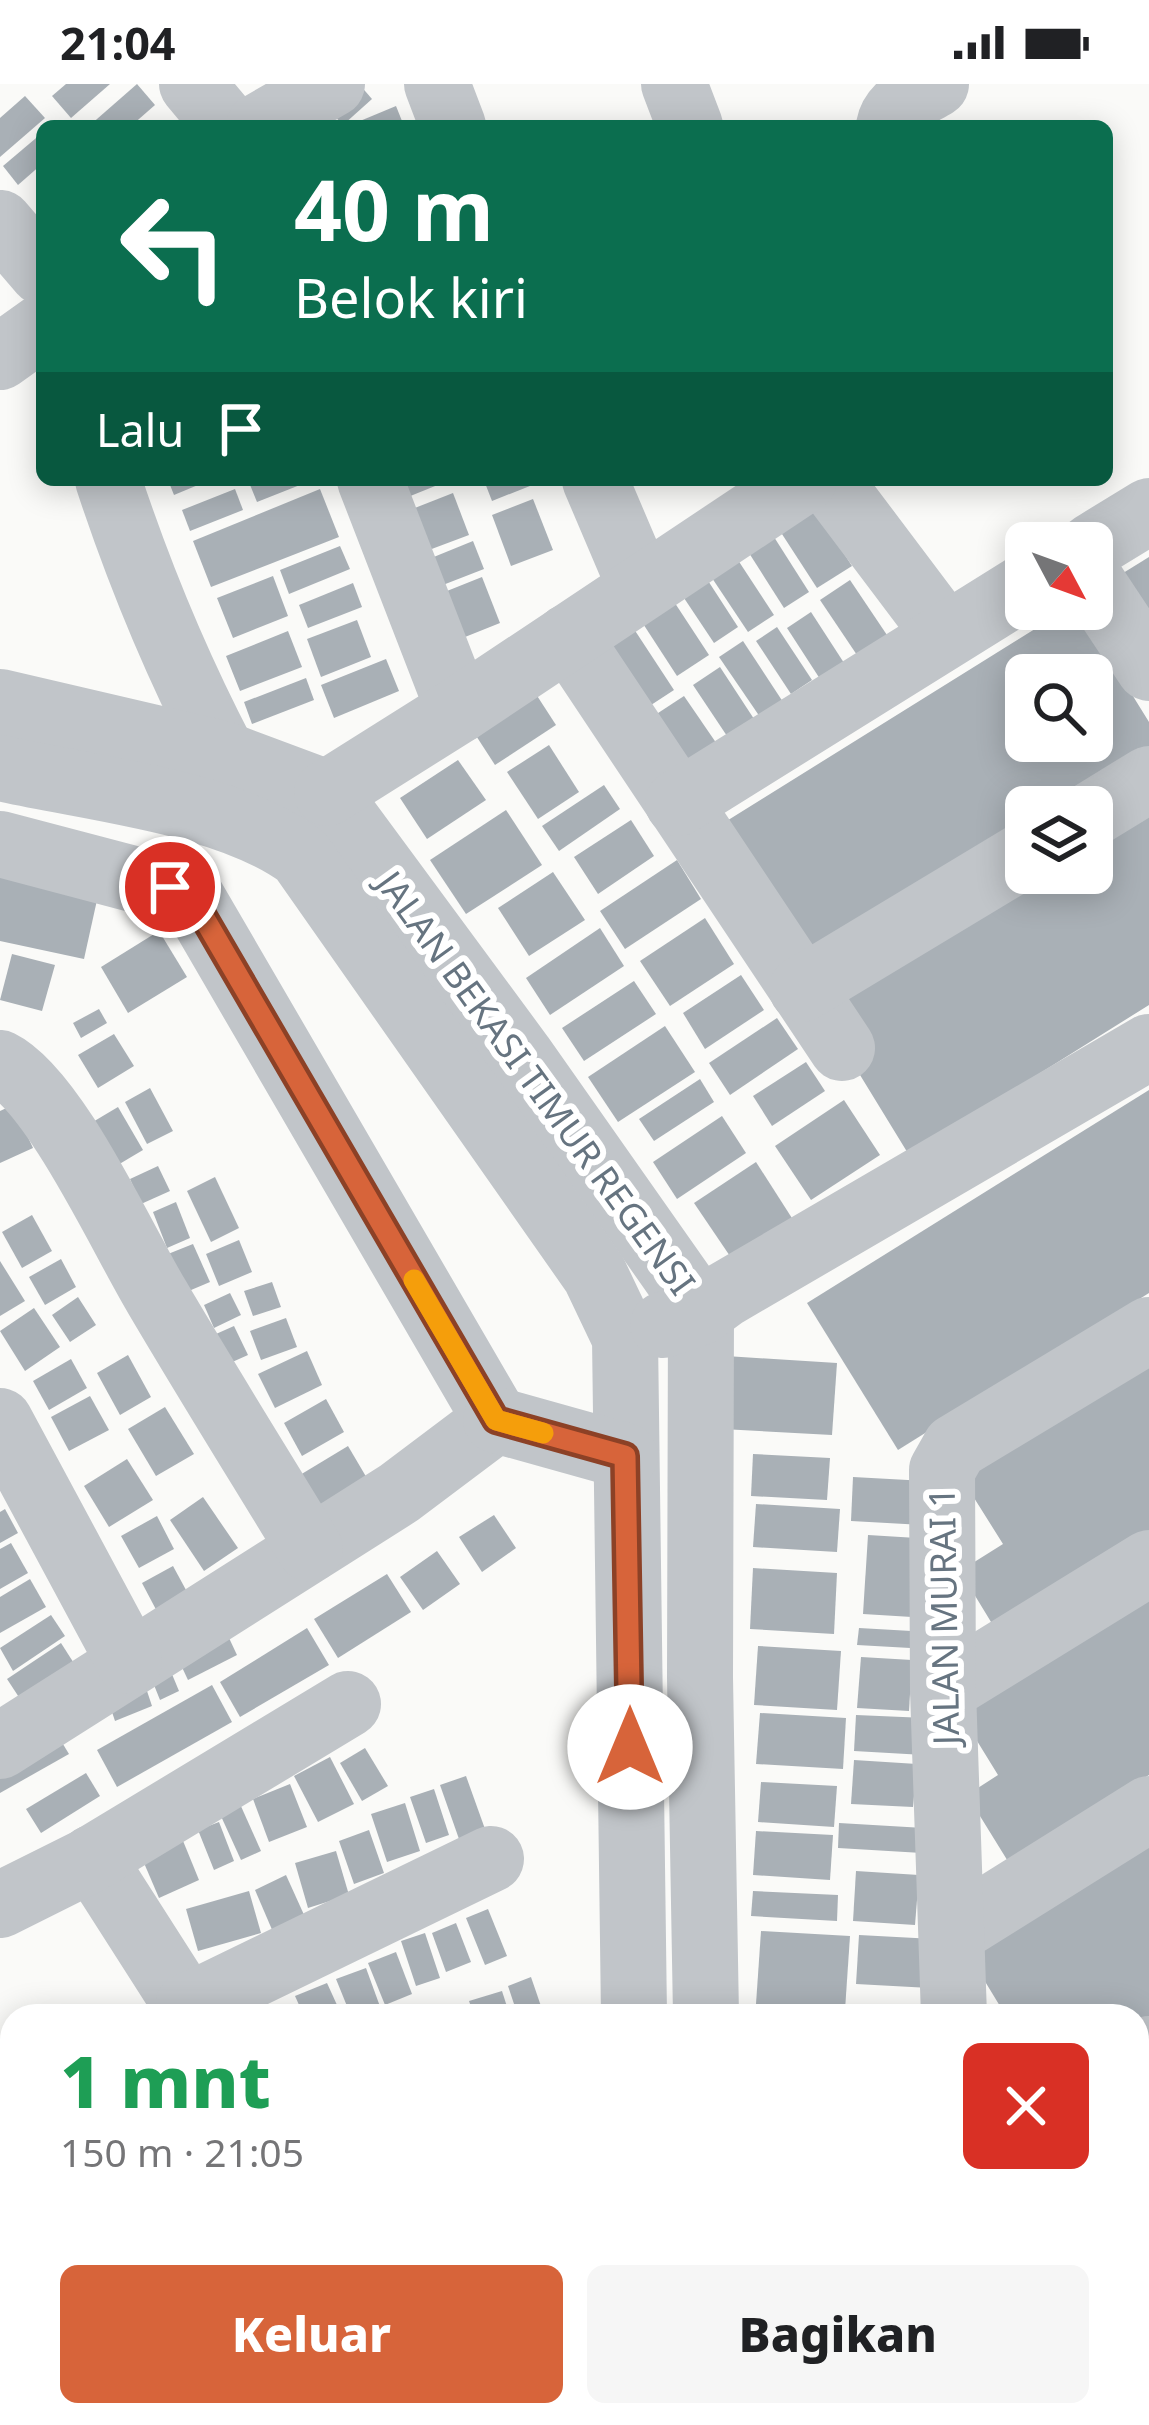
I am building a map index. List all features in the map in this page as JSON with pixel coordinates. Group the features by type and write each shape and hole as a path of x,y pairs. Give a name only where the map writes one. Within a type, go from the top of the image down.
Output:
{"street":[{"path":"192,84 222,120"},
{"path":"269,120 332,84"},
{"path":"436,84 451,120"},
{"path":"674,84 688,120"},
{"path":"890,120 901,105 936,84"},
{"path":"0,223 36,265"},
{"path":"0,357 36,331"},
{"path":"110,486 129,545 196,704 216,784 190,894 496,1420 625,1456"},
{"path":"372,486 459,710"},
{"path":"598,486 641,589"},
{"path":"327,793 794,486"},
{"path":"834,486 945,634"},
{"path":"1095,486 1101,496 1096,522"},
{"path":"1113,532 1149,511"},
{"path":"678,803 1005,598"},
{"path":"1113,614 1149,668"},
{"path":"568,637 842,1048"},
{"name":"JALAN BEKASI TIMUR REGENSI","path":"0,702 216,784 302,856 595,1275 626,1338 634,2004"},
{"name":"JALAN BEKASI TIMUR REGENSI","path":"0,768 327,793 521,1056 701,1312 706,2004"},
{"path":"1113,801 1149,779"},
{"path":"0,844 190,894"},
{"path":"802,989 1005,867"},
{"path":"626,1338 701,1312 1149,1047"},
{"path":"0,1063 24,1080 64,1136 310,1549"},
{"name":"JALAN MURAI 1","path":"954,2004 943,1470 955,1447 1149,1330"},
{"path":"0,1746 399,1493 496,1420"},
{"path":"0,1421 128,1661"},
{"path":"944,1690 1149,1563"},
{"path":"0,1905 92,1858 348,1705"},
{"path":"954,1931 1149,1809"},
{"path":"92,1858 186,2004"},
{"path":"205,2004 491,1859"}],"building":[{"path":"66,84 110,84 71,118 52,96"},
{"path":"137,84 155,105 138,120 96,120"},
{"path":"359,84 372,99 349,120 338,120 328,109"},
{"path":"25,96 45,118 36,120 36,126 0,157 0,118"},
{"path":"396,106 402,120 362,120"},
{"path":"36,138 36,169 18,185 3,166"},
{"path":"170,486 196,486 174,495"},
{"path":"250,486 297,486 257,502"},
{"path":"398,486 435,486 403,499"},
{"path":"486,486 530,486 492,501"},
{"path":"235,489 243,510 190,531 182,510"},
{"path":"320,489 339,537 211,587 193,541"},
{"path":"453,493 469,535 413,556 397,515"},
{"path":"533,499 553,550 511,566 492,515"},
{"path":"814,507 852,566 817,588 780,531"},
{"path":"774,537 809,592 784,608 749,553"},
{"path":"473,541 484,569 430,590 419,563"},
{"path":"340,546 350,569 289,594 280,570"},
{"path":"734,554 774,615 748,632 708,572"},
{"path":"1149,557 1149,650 1113,593 1113,579"},
{"path":"703,573 738,627 714,643 678,589"},
{"path":"273,576 288,616 233,638 217,598"},
{"path":"482,577 500,623 450,643 432,597"},
{"path":"850,580 891,641 861,661 820,600"},
{"path":"353,583 362,607 308,628 299,605"},
{"path":"669,594 709,655 677,676 638,616"},
{"path":"811,612 846,666 822,682 787,628"},
{"path":"357,620 371,657 321,677 307,639"},
{"path":"630,623 674,690 625,722 581,655"},
{"path":"777,627 812,680 791,694 756,641"},
{"path":"1033,630 1092,630 1107,654 1005,654 1005,762 1113,762 1113,664 1149,722 1149,760 1108,786 1005,786 1005,850 808,973 717,827"},
{"path":"288,631 302,667 240,691 226,656"},
{"path":"743,641 783,702 760,717 719,657"},
{"path":"386,659 399,691 334,718 321,685"},
{"path":"720,667 756,722 729,739 693,685"},
{"path":"306,678 314,700 252,724 244,702"},
{"path":"532,688 556,725 495,765 471,728"},
{"path":"684,696 719,747 686,769 652,717"},
{"path":"549,745 579,792 538,819 507,772"},
{"path":"458,760 486,800 427,839 400,798"},
{"path":"604,785 620,809 559,851 542,826"},
{"path":"1149,802 1149,1005 909,1155 819,1008 1005,892 1113,894 1113,824"},
{"path":"506,810 542,865 466,914 430,860"},
{"path":"631,820 654,856 598,894 574,857"},
{"path":"677,860 701,899 625,949 600,911"},
{"path":"0,871 99,891 84,959 0,941"},
{"path":"553,872 585,920 529,956 498,908"},
{"path":"705,918 734,964 670,1006 640,961"},
{"path":"600,928 624,966 550,1015 526,978"},
{"path":"159,931 187,977 128,1013 101,967"},
{"path":"12,954 55,965 42,1011 0,1000"},
{"path":"741,975 764,1010 705,1049 683,1013"},
{"path":"634,981 656,1014 584,1061 562,1028"},
{"path":"99,1009 107,1023 81,1038 73,1023"},
{"path":"777,1018 798,1049 730,1095 709,1063"},
{"path":"665,1026 695,1072 618,1122 588,1077"},
{"path":"114,1034 134,1066 98,1088 78,1055"},
{"path":"806,1062 825,1091 772,1126 753,1096"},
{"path":"700,1079 714,1102 654,1141 639,1119"},
{"path":"150,1088 173,1131 147,1144 125,1102"},
{"path":"1149,1090 1149,1293 898,1450 807,1303"},
{"path":"844,1100 880,1155 811,1200 775,1146"},
{"path":"13,1105 33,1148 0,1163 0,1111"},
{"path":"118,1107 143,1150 111,1169 86,1126"},
{"path":"722,1116 746,1153 677,1199 653,1162"},
{"path":"756,1162 797,1226 736,1265 694,1203"},
{"path":"158,1166 170,1191 141,1204 130,1179"},
{"path":"215,1177 239,1228 211,1242 187,1191"},
{"path":"176,1202 190,1238 167,1248 153,1212"},
{"path":"32,1215 52,1251 22,1268 2,1232"},
{"path":"239,1240 252,1272 219,1286 206,1254"},
{"path":"193,1244 210,1282 184,1293 168,1254"},
{"path":"61,1259 76,1287 45,1305 29,1277"},
{"path":"0,1261 25,1301 0,1316"},
{"path":"272,1282 281,1307 253,1316 244,1291"},
{"path":"230,1293 241,1315 214,1328 204,1305"},
{"path":"78,1297 96,1325 70,1342 52,1315"},
{"path":"34,1308 60,1347 25,1371 0,1331"},
{"path":"286,1318 297,1347 261,1360 250,1331"},
{"path":"234,1326 248,1355 221,1367 207,1338"},
{"path":"1149,1345 1149,1548 1002,1640 960,1571 1003,1544 954,1466"},
{"path":"307,1351 322,1385 275,1408 258,1374"},
{"path":"128,1355 151,1397 120,1415 97,1373"},
{"path":"726,1356 837,1363 832,1435 722,1429"},
{"path":"71,1359 87,1388 49,1410 33,1381"},
{"path":"90,1396 109,1430 69,1451 51,1417"},
{"path":"326,1399 344,1432 302,1456 284,1423"},
{"path":"165,1407 194,1454 156,1476 128,1429"},
{"path":"348,1446 371,1485 319,1517 295,1478"},
{"path":"753,1454 830,1458 827,1500 751,1496"},
{"path":"127,1459 153,1500 109,1527 84,1486"},
{"path":"853,1477 926,1481 923,1525 851,1521"},
{"path":"203,1497 238,1548 204,1571 170,1520"},
{"path":"756,1504 840,1509 837,1552 753,1547"},
{"path":"5,1509 18,1533 0,1543 0,1512"},
{"path":"494,1515 516,1548 482,1572 459,1537"},
{"path":"157,1516 174,1549 139,1568 121,1536"},
{"path":"868,1535 917,1538 912,1617 863,1614"},
{"path":"11,1543 28,1573 0,1589 0,1549"},
{"path":"437,1551 460,1584 423,1610 400,1577"},
{"path":"173,1566 192,1601 161,1619 142,1583"},
{"path":"753,1568 837,1573 834,1634 750,1629"},
{"path":"1149,1572 1149,1775 1009,1863 967,1795 998,1775 950,1697"},
{"path":"387,1574 411,1612 338,1658 314,1619"},
{"path":"30,1579 46,1607 0,1633 0,1597"},
{"path":"51,1615 65,1636 13,1671 0,1648"},
{"path":"307,1628 329,1665 240,1717 220,1682"},
{"path":"859,1628 929,1632 928,1649 857,1645"},
{"path":"229,1638 237,1655 188,1680 180,1663"},
{"path":"61,1643 84,1679 30,1714 7,1679"},
{"path":"758,1646 841,1651 837,1710 754,1705"},
{"path":"861,1657 912,1660 909,1711 857,1708"},
{"path":"169,1667 179,1691 160,1700 150,1675"},
{"path":"212,1685 232,1722 117,1787 97,1750"},
{"path":"146,1688 152,1706 115,1721 109,1703"},
{"path":"760,1713 846,1718 843,1769 756,1764"},
{"path":"856,1715 926,1718 924,1755 854,1751"},
{"path":"58,1736 69,1754 0,1793 0,1770"},
{"path":"365,1748 388,1786 362,1801 340,1763"},
{"path":"330,1757 354,1804 318,1822 294,1776"},
{"path":"854,1760 917,1764 913,1807 851,1804"},
{"path":"86,1773 100,1796 41,1833 26,1809"},
{"path":"466,1776 485,1829 459,1839 440,1785"},
{"path":"761,1782 837,1786 834,1827 758,1822"},
{"path":"290,1784 307,1827 269,1842 253,1799"},
{"path":"434,1789 449,1835 426,1843 410,1797"},
{"path":"405,1803 420,1851 387,1862 371,1814"},
{"path":"240,1804 261,1851 241,1860 220,1814"},
{"path":"219,1822 234,1861 214,1870 198,1830"},
{"path":"839,1823 924,1828 922,1853 838,1848"},
{"path":"1149,1824 1149,2004 999,2004 961,1942"},
{"path":"369,1830 384,1873 354,1884 339,1841"},
{"path":"179,1831 199,1880 159,1898 138,1849"},
{"path":"756,1831 833,1835 830,1880 753,1875"},
{"path":"336,1851 349,1895 308,1908 295,1863"},
{"path":"856,1871 919,1875 915,1925 853,1921"},
{"path":"286,1875 305,1917 273,1932 255,1890"},
{"path":"249,1891 261,1933 198,1951 186,1909"},
{"path":"753,1891 838,1895 837,1921 751,1916"},
{"path":"488,1909 507,1956 485,1965 466,1918"},
{"path":"456,1923 471,1962 446,1972 432,1933"},
{"path":"761,1931 850,1936 845,2004 756,2004"},
{"path":"425,1933 440,1978 416,1986 401,1941"},
{"path":"859,1935 934,1939 930,1988 856,1984"},
{"path":"396,1952 412,1994 385,2004 368,1963"},
{"path":"366,1968 379,2004 346,2004 336,1979"},
{"path":"531,1977 540,2004 514,2004 508,1986"},
{"path":"327,1983 337,2004 299,2004 295,1996"},
{"path":"502,1991 506,2004 470,2004"}],"slow traffic":[{"path":"414,1280 496,1420 543,1433"}],"route":[{"path":"170,887 190,894 496,1420 625,1456 630,1747"}]}
